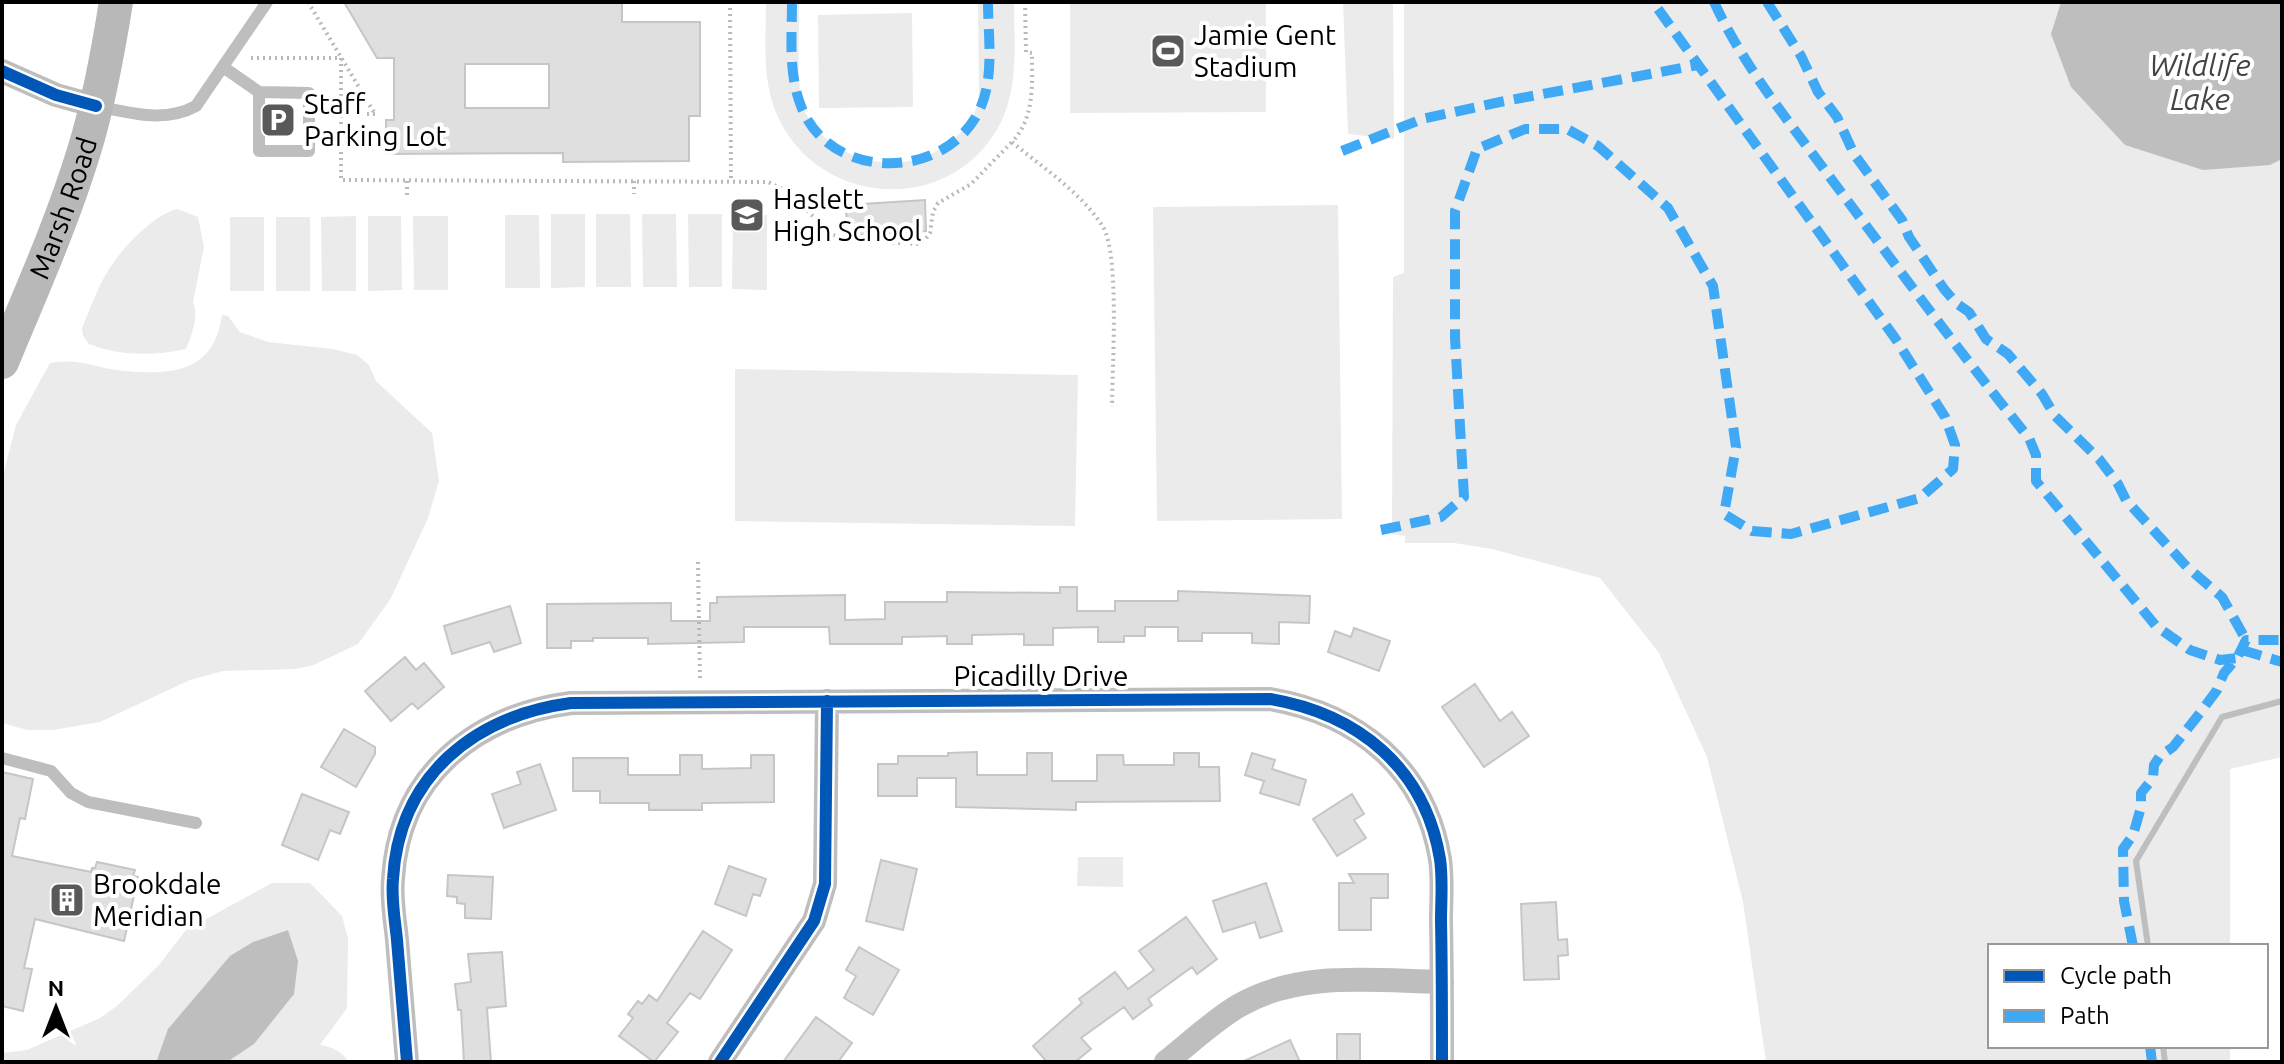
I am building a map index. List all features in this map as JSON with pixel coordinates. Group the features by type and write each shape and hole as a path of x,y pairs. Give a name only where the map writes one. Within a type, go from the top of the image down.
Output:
{"main road":[{"name":"Marsh Road","path":"2,362 70,195 96,106 116,2"}],"street":[{"path":"2,71 56,95 96,106"},
{"name":"Picadilly Drive","path":"407,1062 393,900 396,857 402,833 416,799 435,770 450,753 496,723 549,706 571,703 1270,699 1314,708 1354,727 1389,756 1418,794 1428,816 1441,862 1442,1062"},
{"path":"720,1062 814,921 825,884 827,701"},
{"path":"1166,1062 1239,1005 1279,989 1325,980 1442,982"}],"lane":[{"path":"96,106 163,117 181,114 196,106 267,2"},
{"path":"223,67 259,92 309,93 309,151 259,151 259,92"},
{"path":"2,758 51,771 71,793 88,802 196,823"}],"path":[{"path":"308,2 375,114 341,114"},
{"path":"730,2 731,181"},
{"path":"341,58 341,180 768,182 783,189 830,234 848,240 909,245 924,241 930,233 933,212 938,203 971,184 1023,132 1032,95 1032,53 1026,52 1025,2"},
{"path":"258,48 250,59 341,58"},
{"path":"1012,142 1071,191 1106,233 1112,262 1112,407"},
{"path":"407,181 407,196"},
{"path":"634,181 634,194"},
{"path":"698,562 700,700"}],"shaded area":[{"path":"766,2 799,2 800,91 805,112 818,130 852,155 893,163 914,160 934,152 953,140 965,127 979,100 978,2 1014,2 1013,78 1001,122 979,153 951,175 919,186 885,189 851,183 820,167 794,143 775,110 766,71"},
{"name":"Jamie Gent Stadium","path":"1070,2 1266,2 1266,112 1070,113"},
{"path":"1343,2 1393,2 1394,139 1348,134"},
{"path":"1404,2 2282,2 2282,757 2230,769 2230,944 1988,944 1988,1048 2230,1048 2230,1062 1766,1062 1743,902 1707,757 1659,653 1600,578 1492,549 1454,543 1405,543 1405,536 1392,534 1393,277 1404,273"},
{"path":"912,13 913,107 819,108 818,15"},
{"path":"1338,205 1342,519 1157,521 1153,207"},
{"path":"177,209 198,217 204,247 193,302 194,326 186,349 137,354 89,344 82,328 113,263 148,226"},
{"path":"551,214 585,214 585,287 551,288"},
{"path":"596,214 630,214 631,287 596,287"},
{"path":"642,214 676,214 677,287 643,287"},
{"path":"688,214 722,214 722,287 689,287"},
{"path":"505,215 539,215 540,288 505,288"},
{"path":"733,215 767,215 767,290 732,289"},
{"path":"356,216 356,291 322,291 321,217"},
{"path":"368,216 401,216 402,290 368,291"},
{"path":"413,216 448,216 448,290 414,290"},
{"path":"230,217 264,217 264,291 230,291"},
{"path":"276,217 310,217 310,291 276,291"},
{"path":"222,315 228,316 240,332 268,342 333,349 357,355 369,365 376,381 432,433 439,481 428,518 390,600 358,644 314,665 296,669 223,671 190,680 100,722 53,730 27,730 2,723 2,479 16,425 50,363 80,363 141,372 174,370 200,359 210,349"},
{"path":"735,369 1078,375 1075,526 735,521"},
{"path":"1078,857 1123,857 1123,887 1077,886"},
{"path":"272,883 310,883 342,916 348,938 347,1008 320,1045 336,1050 349,1062 2,1062 2,1053 27,1050 100,1018 117,1006 159,965 186,930"}],"water":[{"name":"Wildlife Lake","path":"2061,2 2282,2 2282,159 2270,165 2203,170 2125,145 2071,87 2051,34"},
{"path":"288,930 298,961 294,994 254,1044 227,1062 159,1062 157,1060 168,1029 230,956 253,942"}],"building":[{"path":"344,2 622,2 622,22 700,22 700,116 689,116 689,161 563,162 563,153 386,154 386,120 394,120 394,58 377,58","holes":["465,64 549,64 549,108 465,108"]},
{"path":"925,200 926,231 847,236 846,205"},
{"path":"1060,587 1077,587 1077,611 1115,611 1115,601 1178,601 1178,591 1310,596 1309,623 1279,622 1279,644 1252,643 1252,633 1202,633 1202,641 1178,641 1178,627 1145,627 1145,636 1124,636 1124,642 1098,642 1098,627 1053,628 1053,645 1024,645 1024,634 972,635 972,644 947,644 947,636 902,637 902,644 830,644 829,627 744,627 744,642 648,644 648,638 593,638 593,641 571,641 571,648 547,648 547,604 671,603 671,621 710,621 710,603 717,603 717,597 845,595 845,620 885,619 885,602 947,602 947,592 1060,593"},
{"path":"510,606 521,643 494,652 490,642 452,654 444,626"},
{"path":"1354,628 1390,641 1379,671 1328,652 1335,631 1351,637"},
{"path":"405,657 416,670 424,663 444,687 418,709 412,703 391,721 365,691"},
{"path":"1475,684 1500,721 1512,712 1529,736 1484,767 1442,707"},
{"path":"344,729 375,747 375,754 356,787 321,767"},
{"path":"977,752 977,775 1027,775 1027,753 1052,753 1052,781 1097,781 1097,755 1123,755 1124,765 1174,765 1174,753 1199,753 1199,767 1219,767 1220,801 1076,802 1076,810 956,807 956,778 917,778 917,796 878,796 878,764 898,764 898,756 948,756 948,753"},
{"path":"1252,753 1275,760 1272,769 1306,780 1299,805 1260,793 1264,781 1245,775"},
{"path":"680,755 702,755 702,769 751,768 751,755 774,755 774,802 702,803 702,810 649,810 649,803 600,803 600,791 573,791 573,758 628,758 628,775 680,775"},
{"path":"540,764 556,810 504,828 492,794 521,784 517,772"},
{"name":"Brookdale Meridian","path":"2,772 33,779 25,819 20,818 12,856 91,872 97,862 135,870 133,876 138,877 124,941 35,919 24,968 32,969 23,1011 2,1006"},
{"path":"302,794 349,812 340,834 330,830 318,860 282,845"},
{"path":"1352,794 1364,814 1354,820 1366,838 1337,856 1313,819"},
{"path":"881,860 917,869 903,930 866,921"},
{"path":"729,866 766,879 760,896 753,894 746,916 715,904"},
{"path":"1349,874 1388,874 1388,898 1371,898 1371,930 1339,930 1339,883 1354,883"},
{"path":"448,875 493,877 491,919 465,918 465,904 457,903 457,897 447,896"},
{"path":"1266,883 1282,931 1260,938 1255,922 1223,932 1213,901"},
{"path":"1556,902 1558,940 1567,939 1568,955 1558,956 1559,979 1524,980 1521,904"},
{"path":"1186,917 1217,959 1197,974 1192,967 1148,999 1152,1005 1133,1019 1124,1007 1081,1038 1091,1049 1075,1062 1047,1062 1033,1046 1082,1003 1079,999 1115,972 1128,989 1154,970 1139,951"},
{"path":"703,931 732,950 700,999 690,993 667,1023 678,1032 654,1062 619,1036 633,1018 628,1014 638,1001 642,1004 649,995 657,1001"},
{"path":"859,947 899,970 873,1015 844,998 856,976 846,970"},
{"path":"502,952 506,1006 487,1008 491,1062 464,1062 461,1010 458,1010 455,984 471,982 468,954"},
{"path":"816,1017 852,1043 838,1062 783,1062"},
{"path":"1337,1034 1360,1034 1360,1062 1337,1062"},
{"path":"1290,1040 1300,1062 1242,1062"}],"waterway":[{"path":"2148,944 2136,861 2222,717 2282,701"},
{"path":"2163,1048 2165,1062"}],"marked path":[{"path":"792,2 794,81 801,106 815,131 836,148 860,159 887,163 915,160 940,151 962,134 979,111 989,72 988,2"},
{"path":"1381,530 1441,517 1464,497 1455,338 1455,211 1477,149 1525,129 1567,129 1598,146 1668,208 1713,286 1736,447 1724,514 1752,531 1791,534 1920,498 1953,469 1955,445 1945,417 1895,338 1653,2"},
{"path":"1714,2 1753,72 1784,116 2029,438 2036,455 2036,481 2156,626 2190,650 2220,660 2237,658"},
{"path":"1767,2 1801,56 1818,92 1837,117 1854,154 1902,220 1909,237 1944,289 1969,312 1986,339 2008,354 2042,394 2055,416 2099,459 2126,500 2187,567 2222,597 2246,640"},
{"path":"1342,151 1422,119 1698,65"},
{"path":"2133,944 2124,901 2123,849 2133,835 2141,807 2141,793 2153,778 2154,765 2160,756 2173,747 2217,690 2224,673 2237,658 2246,640 2282,640"},
{"path":"2242,650 2282,662"},
{"path":"2150,1048 2152,1062"}],"cycle path":[{"path":"2,71 56,95 96,106"},
{"path":"407,1062 392,894 398,842 410,810 426,781 448,757 474,737 503,722 536,710 571,703 1270,699 1302,706 1359,732 1403,772 1419,798 1432,827 1441,867 1442,1062"},
{"path":"720,1062 814,921 825,884 827,701"}],"place":[{"name":"Jamie Gent Stadium","path":"1168,51"},
{"name":"Staff Parking Lot","path":"278,120"},
{"name":"Haslett High School","path":"747,215"},
{"name":"Brookdale Meridian","path":"67,900"}]}
